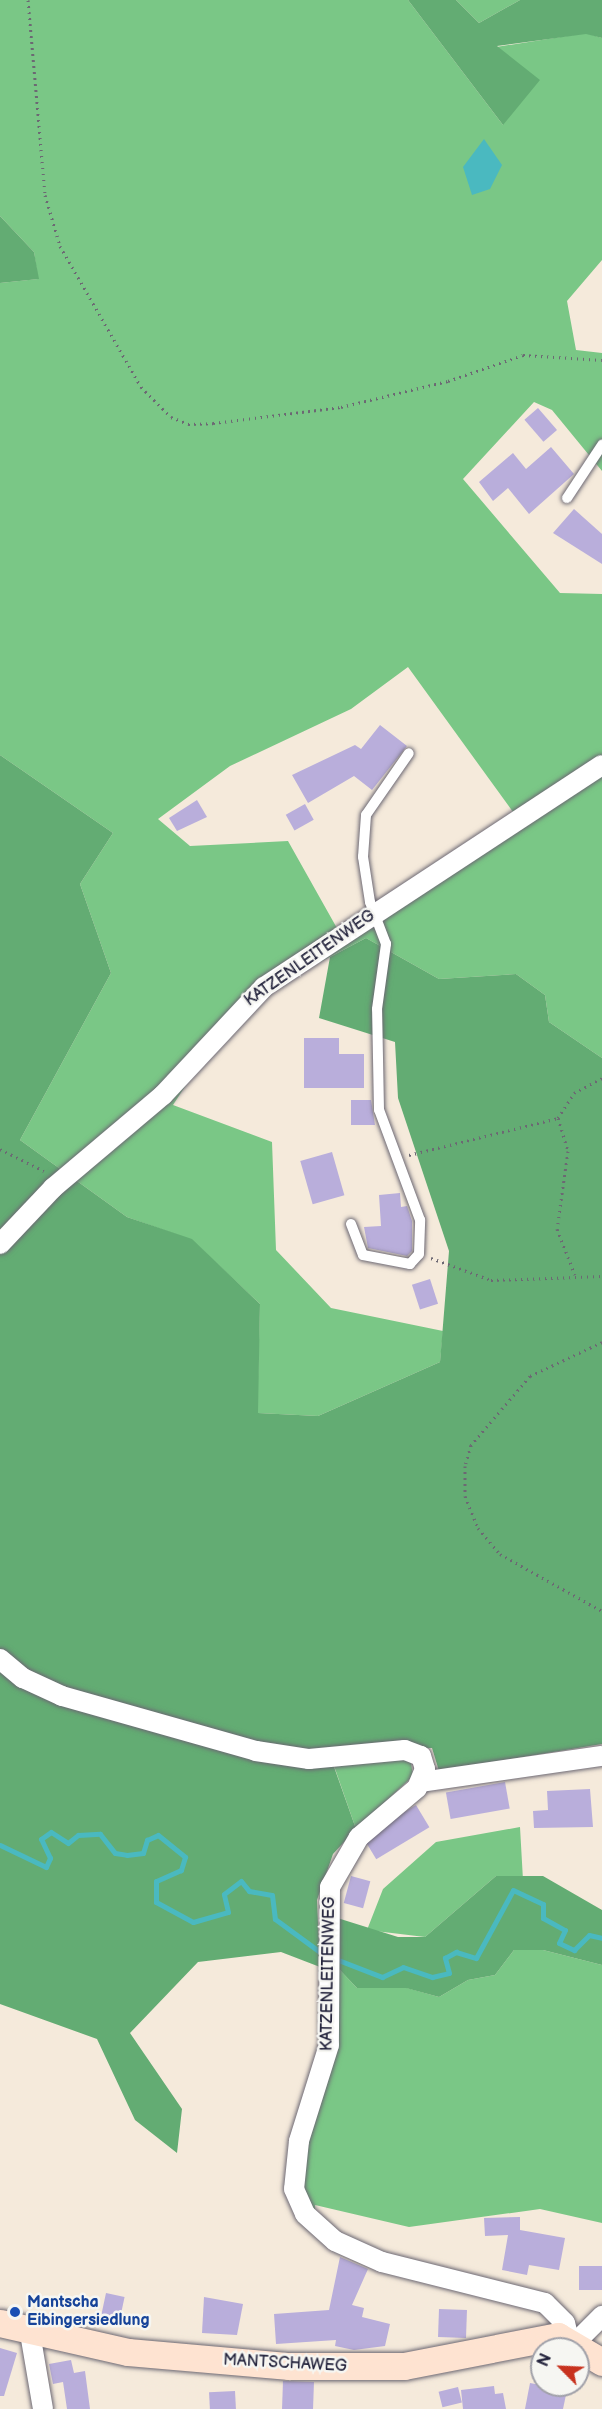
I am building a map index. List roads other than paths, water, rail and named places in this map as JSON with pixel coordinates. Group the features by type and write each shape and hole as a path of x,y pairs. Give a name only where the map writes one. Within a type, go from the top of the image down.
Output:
{"street":[{"name":"KATZENLEITENWEG","path":"0,1244 63,1180 163,1095 245,1003 373,914 602,765"},
{"path":"0,1659 23,1678 62,1696 256,1751 309,1759 412,1750 424,1761 421,1782 602,1756"},
{"name":"KATZENLEITENWEG","path":"421,1782 369,1826 340,1865 328,1898 327,2060 294,2170 305,2214 335,2241 382,2262 545,2303 565,2323 571,2337"},
{"path":"578,2337 602,2316"},
{"name":"MANTSCHAWEG","path":"0,2323 30,2333 128,2352 346,2368 405,2366 530,2340"},
{"path":"30,2333 43,2409"}],"lane":[{"path":"567,498 602,446"},
{"path":"351,1224 363,1255 410,1264 419,1254 420,1220 393,1159 379,1110 377,1009 386,944 373,914 364,870 363,825 377,794 409,753"}],"water":[{"path":"484,139 502,165 490,189 472,195 463,167"}],"waterway":[{"path":"0,1845 46,1867 50,1858 41,1839 51,1832 68,1843 78,1835 100,1834 115,1853 127,1855 143,1853 147,1840 158,1835 185,1857 181,1870 156,1881 156,1902 193,1922 228,1912 224,1894 241,1881 249,1891 272,1895 275,1919 324,1955"},
{"path":"333,1958 382,1977 403,1967 432,1977 449,1973 445,1958 456,1952 476,1958 513,1890 543,1904 543,1918 565,1930 559,1943 574,1950 589,1935 602,1938"}],"place":[{"name":"Mantscha Eibingersiedlung","path":"15,2312"}]}
